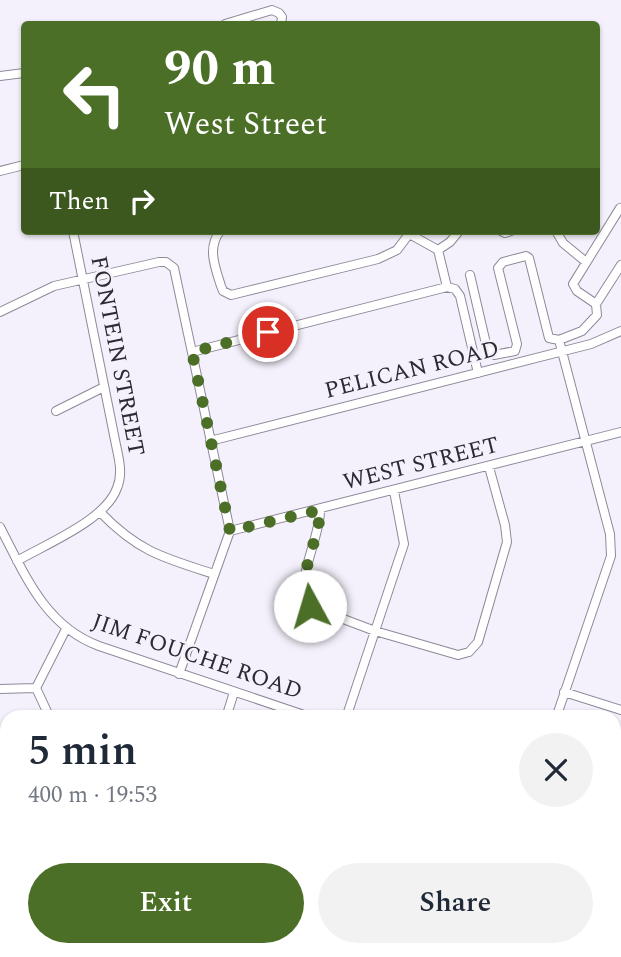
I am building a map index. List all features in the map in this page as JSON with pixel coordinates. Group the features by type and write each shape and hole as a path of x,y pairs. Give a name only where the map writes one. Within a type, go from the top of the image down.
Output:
{"street":[{"path":"237,21 275,11 282,17 281,21"},
{"path":"0,76 21,73"},
{"path":"0,171 21,167"},
{"path":"596,304 573,286 620,208"},
{"name":"FONTEIN STREET","path":"74,235 120,468 117,488 101,513"},
{"path":"217,235 212,249 220,286 231,295 378,259 397,250 406,235"},
{"path":"411,235 438,250 447,287"},
{"path":"438,250 456,235"},
{"path":"562,235 586,262"},
{"path":"470,275 487,348 494,355 515,351 517,348 498,268 503,262 526,256 529,258 549,338 559,340 582,331 597,315 596,304 621,265"},
{"path":"1,308 36,293 82,279 166,262 174,268 230,531 179,674"},
{"path":"192,352 447,287 455,289 460,296 478,373"},
{"name":"PELICAN ROAD","path":"209,441 561,352 601,341 621,331"},
{"path":"558,710 611,550 610,534 559,340"},
{"path":"56,411 104,387"},
{"name":"WEST STREET","path":"230,531 621,432"},
{"path":"320,510 320,525 302,589 305,600 318,610 375,631 458,655 464,654 474,648 498,578 507,542 489,467"},
{"path":"349,710 404,544 394,491"},
{"path":"17,561 101,513 121,534 151,553 214,574"},
{"name":"JIM FOUCHE ROAD","path":"0,527 44,606 66,629 92,644 289,710"},
{"path":"36,688 66,629"},
{"path":"0,689 36,688"},
{"path":"36,688 46,710"},
{"path":"228,710 234,692"},
{"path":"564,692 621,710"}],"route":[{"path":"268,332 192,352 230,531 320,510 320,525 302,589 310,606"}]}
